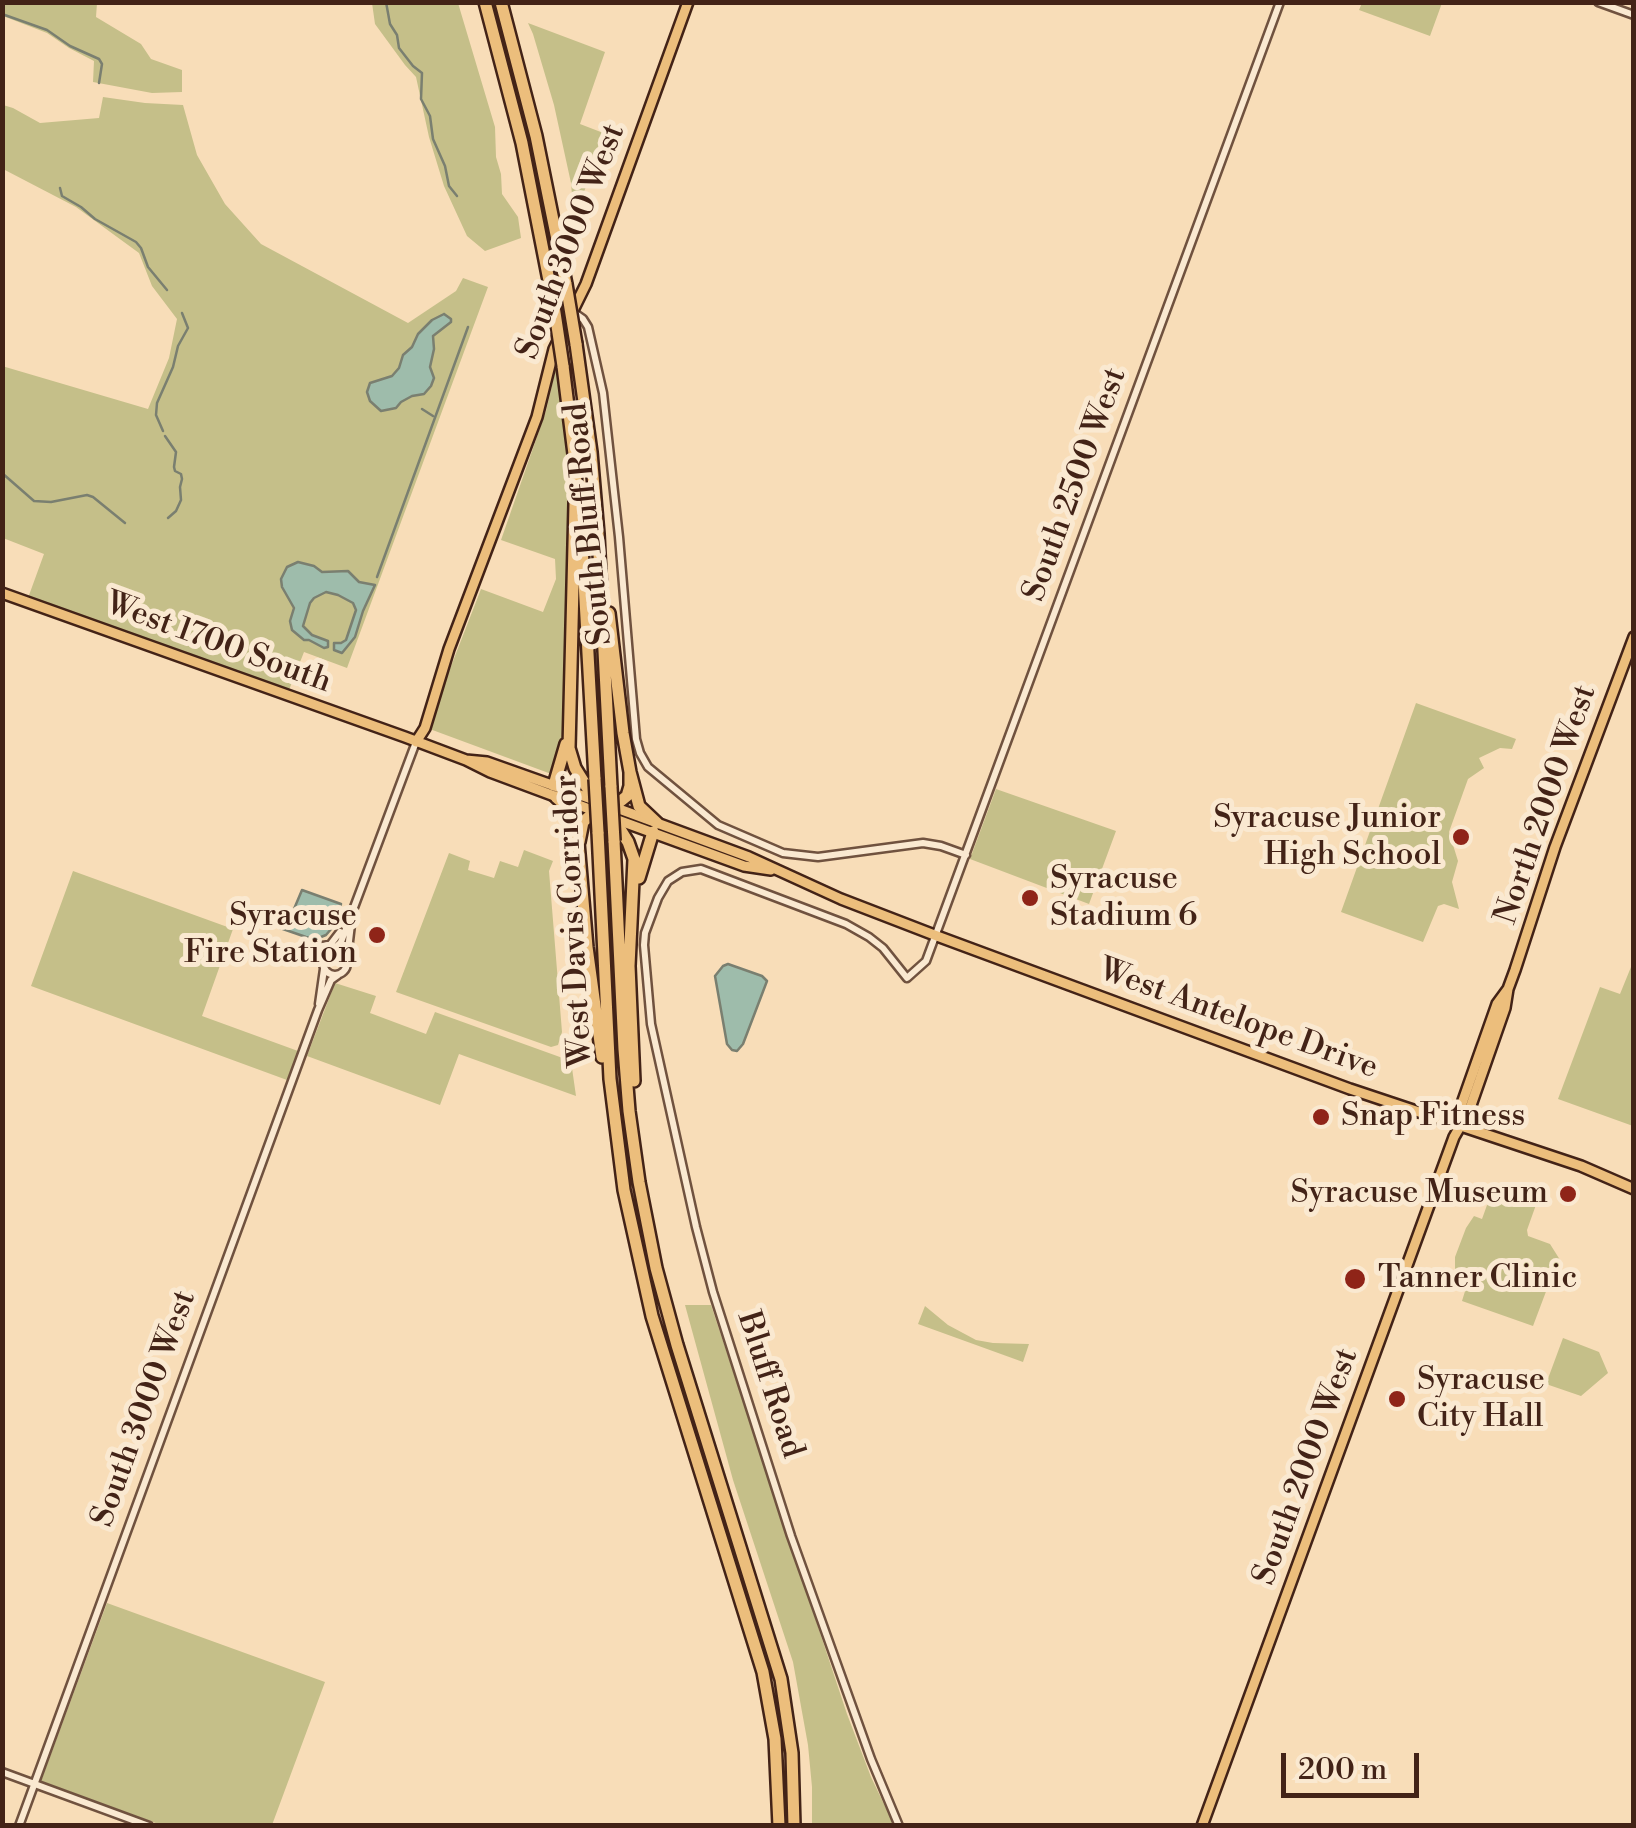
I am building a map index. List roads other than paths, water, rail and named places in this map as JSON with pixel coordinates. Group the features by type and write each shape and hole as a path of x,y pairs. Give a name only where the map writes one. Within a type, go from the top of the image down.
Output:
{"highway":[{"name":"West Davis Corridor","path":"485,2 522,143 554,306 576,464 610,1080 620,1162 652,1316 763,1672 775,1740 779,1826"},
{"name":"West Davis Corridor","path":"501,2 536,136 566,284 592,466 624,1049 637,1166 650,1241 670,1320 780,1679 792,1753 794,1826"},
{"path":"576,464 568,730 555,791 575,816 590,972 620,1162"},
{"path":"592,466 630,772 637,802 655,828 640,870 632,911"},
{"path":"568,730 573,762 628,842 634,859 630,966 637,1166"},
{"path":"579,842 581,826 628,792 630,772"}],"main road":[{"name":"South 3000 West","path":"416,742 537,416 554,349 586,284 688,2"},
{"name":"West 1700 South","path":"2,593 416,742"},
{"name":"North 2000 West","path":"1459,1125 1469,1111 1555,847 1634,637"},
{"name":"West Antelope Drive","path":"416,742 484,770 655,828 744,866 772,870 936,936 1235,1047 1581,1166 1634,1189"},
{"name":"South 2000 West","path":"1202,1826 1459,1125"}],"street":[{"name":"South 2500 West","path":"644,945 658,898 668,881 685,870 706,870 846,924 884,948 908,978 926,961 1280,2"},
{"path":"1598,2 1634,15"},
{"name":"South Bluff Road","path":"572,312 588,326 603,393 636,739 652,772 730,832 798,856 818,857 918,843 935,844 966,855"},
{"name":"South 3000 West","path":"333,951 341,942 416,742"},
{"path":"315,947 334,941 349,919"},
{"name":"South 3000 West","path":"346,959 349,919"},
{"name":"Bluff Road","path":"644,945 651,1024 713,1292 798,1554 871,1760 899,1826"},
{"path":"333,951 346,959 345,970 338,974 330,974 324,968 324,957 333,951"},
{"name":"South 3000 West","path":"318,1010 324,968"},
{"name":"South 3000 West","path":"20,1826 318,1010 330,980 338,974"},
{"path":"2,1772 149,1826"}],"waterway":[{"path":"386,2 399,48 422,73 421,99 430,116 433,139 449,186 457,196"},
{"path":"2,14 47,30 99,59 99,83"},
{"path":"60,188 62,196 136,242 148,267 167,290"},
{"path":"163,431 156,415 157,403 188,328 182,313"},
{"path":"377,577 468,327"},
{"path":"422,409 433,416"},
{"path":"165,436 176,452 174,467 182,479 181,500 168,518"},
{"path":"2,473 34,501 87,495 125,523"}],"place":[{"name":"Syracuse Junior High School","path":"1461,837"},
{"name":"Syracuse Stadium 6","path":"1030,898"},
{"name":"Syracuse Fire Station","path":"377,935"},
{"name":"Snap Fitness","path":"1321,1117"},
{"name":"Syracuse Museum","path":"1568,1194"},
{"name":"Tanner Clinic","path":"1355,1279"},
{"name":"Syracuse City Hall","path":"1397,1399"}]}
